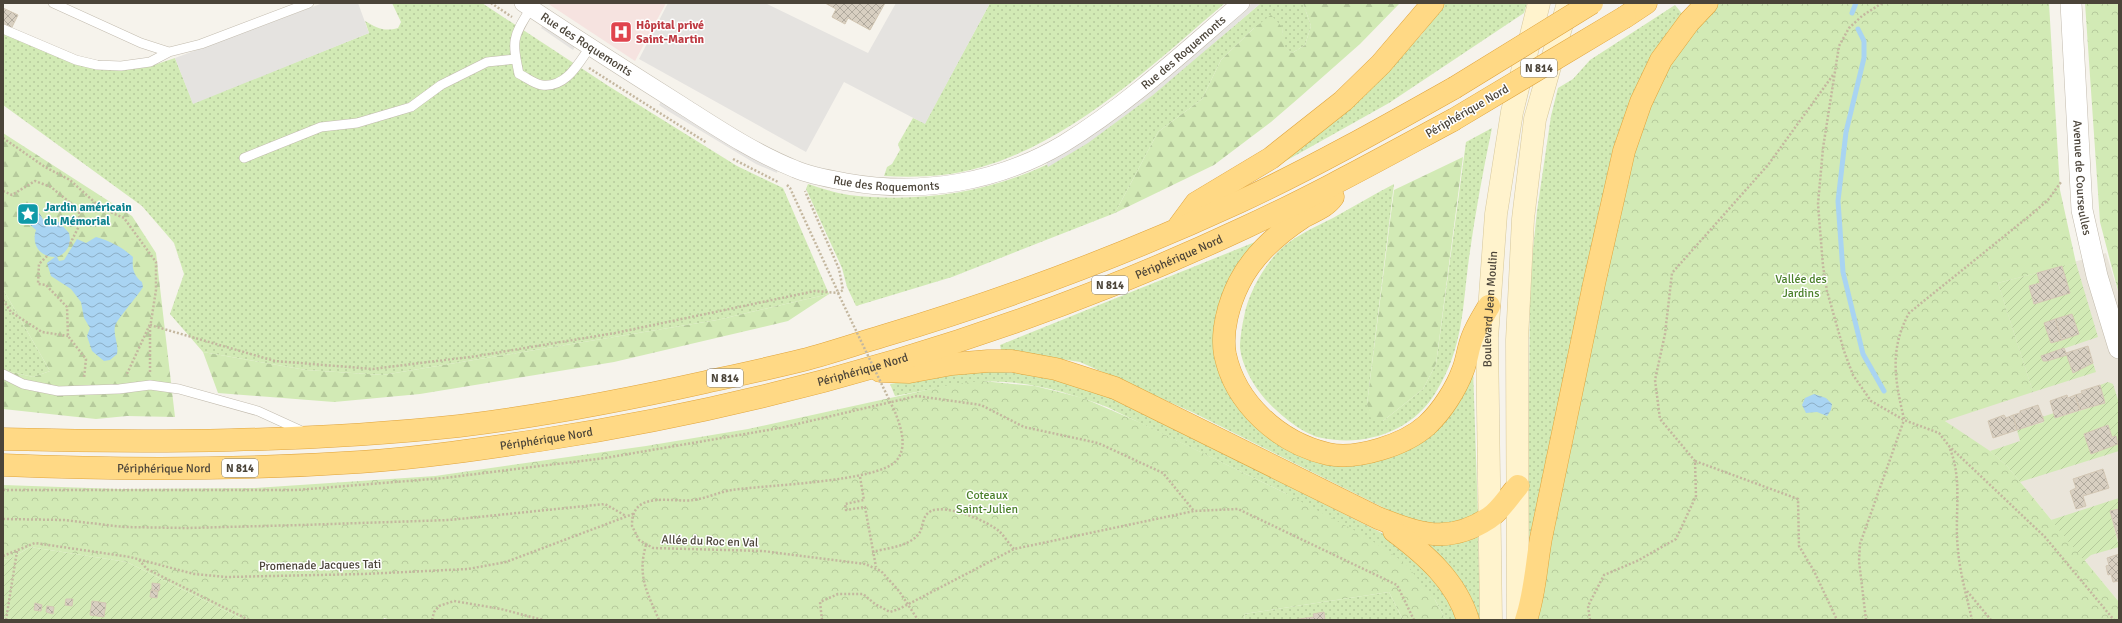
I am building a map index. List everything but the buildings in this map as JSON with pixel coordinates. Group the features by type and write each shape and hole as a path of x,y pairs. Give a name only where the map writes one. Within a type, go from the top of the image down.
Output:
{"highway":[{"path":"1178,228 1196,203 1271,158 1343,101 1381,64 1433,3"},
{"name":"Périphérique Nord","path":"3,439 113,442 218,441 459,426 566,411 805,360 982,306 1068,273 1238,202 1322,161 1454,88 1592,3"},
{"name":"Périphérique Nord","path":"3,465 113,469 225,469 363,462 477,449 678,416 865,370 974,336 1072,301 1243,229 1346,178 1454,120 1646,3"},
{"path":"1526,620 1533,601 1534,580 1541,538 1594,284 1624,151 1641,102 1661,60 1689,22 1707,3"},
{"path":"1346,178 1329,203 1304,217 1277,236 1249,266 1239,284 1226,322 1225,353 1231,372 1242,395 1251,408 1270,425 1314,450 1329,454 1370,452 1395,444 1412,436 1427,425 1438,412 1457,384 1472,338 1489,306"},
{"path":"865,370 909,372 952,364 988,361 1012,361 1056,369 1129,394 1378,518 1421,534 1434,535 1460,531 1490,518 1518,486"},
{"path":"1378,518 1425,554 1442,572 1454,591 1468,620"}],"main road":[{"name":"Boulevard Jean Moulin","path":"1491,620 1487,338 1496,214 1512,112 1539,3"},
{"path":"1518,620 1519,296 1523,218 1535,119 1568,3"}],"street":[{"name":"Rue des Roquemonts","path":"527,6 747,146 795,170 816,176 872,186 902,188 965,182 1010,170 1061,145 1106,115 1241,3"},
{"name":"Avenue de Courseulles","path":"2071,3 2082,210 2097,276 2119,348"}],"lane":[{"path":"53,3 141,43 169,52"},
{"path":"3,29 76,60 97,65 121,66 150,62 169,52 201,44 309,3"},
{"path":"527,6 515,39 516,59 519,74 540,85 556,85 570,74 590,47"},
{"path":"244,158 321,127 356,123 411,107 441,85 487,62 516,59"},
{"path":"3,374 23,384 58,391 119,389 150,384 179,389 258,411 315,436"}],"path":[{"path":"490,3 508,15"},
{"path":"1882,3 1862,16 1849,28 1839,46 1823,148 1818,204 1819,235 1827,291 1844,350 1853,374 1871,401 1904,420 1939,433 1949,446 2045,537 2114,620"},
{"path":"1834,73 1768,164 1672,273 1665,334 1655,380 1660,419 1695,461 1798,499 1799,546 1814,570 1837,620"},
{"path":"3,138 45,167 70,180 101,208 124,218 156,262 156,290 150,324 150,384"},
{"path":"1866,620 1859,561 1860,544 1904,420 1898,391 1895,350 1900,329 1909,313 2048,200 2062,180"},
{"path":"3,191 12,195 34,181 51,187 79,210 79,226 70,244"},
{"path":"633,514 638,507 647,501 693,500 731,490 860,477 887,468 898,458 903,440 901,428 895,412 790,188 782,184"},
{"path":"150,324 275,361 373,369 477,356 615,333 815,291 838,292 843,290 839,269 802,186"},
{"path":"47,256 39,264 38,284 46,284 67,306 68,336 86,359 84,390"},
{"path":"3,300 11,312 42,332 68,336"},
{"path":"119,389 150,324"},
{"path":"3,490 297,490 444,478 605,458 780,428 917,396 981,405 1024,427 1098,443 1163,473 1194,511"},
{"path":"1949,446 1955,460 1958,550 1972,620"},
{"path":"1590,620 1588,606 1604,575 1637,561 1676,539 1696,496 1695,461"},
{"path":"860,477 864,500 845,504 846,510 865,507 876,568 898,591 918,620"},
{"path":"3,519 64,520 132,527 279,526 449,520 605,504 627,516"},
{"path":"822,620 820,602 838,594 863,594 875,604 890,612 899,609 1014,549 1194,511 1238,509 1397,585 1414,620"},
{"path":"872,552 906,544 919,534 923,519 931,511 945,510 965,514 1000,532 1014,549"},
{"name":"Promenade Jacques Tati","path":"3,556 35,543 139,559 194,574 226,576 371,574 468,569 506,562 633,514"},
{"name":"Allée du Roc en Val","path":"633,514 633,533 646,545 665,549 725,549 785,553 853,562 876,568"},
{"path":"646,545 641,561 643,581 659,620"},
{"path":"6,620 17,550"},
{"path":"139,559 147,570 249,620"},
{"path":"1966,589 1991,620"},
{"path":"432,620 434,612 439,606 454,600 501,609 543,620"}],"shaded area":[{"path":"323,3 358,3 369,33 193,104 175,58"},
{"name":"Hôpital privé Saint-Martin","path":"547,3 666,3 635,61"},
{"path":"668,3 765,3 868,53 896,3 990,3 925,124 844,82 806,152 639,59"},
{"path":"1252,3 1261,3 1153,95 1088,143 1048,167 1045,159 1185,60"},
{"path":"544,24 576,45 573,50 541,28"},
{"path":"662,100 778,168 777,173 756,164 668,111 659,105"},
{"path":"2106,253 2119,295 2119,602 2007,466 1945,421 1998,283"}],"green space":[{"path":"392,3 482,3 610,87 737,166 783,188 829,294 717,320 383,375 306,370 203,352 170,314 184,274 174,243 142,206 3,105 3,32 71,60 151,66 175,58 193,103 369,33 365,21 381,29 389,30 398,28 401,22"},
{"path":"990,3 1225,3 1129,84 1095,110 1059,133 1021,152 982,167 942,175 913,177 884,176 887,167 892,164 900,150 898,144 913,118 925,123"},
{"path":"1261,3 1303,3 1311,26 1305,45 1292,53 1283,46 1282,27 1254,28 1221,60 1202,99 1158,132 1115,213 952,277 856,306 847,287 842,268 806,189 808,184 833,192 849,195 907,198 963,192 1018,176 1045,165 1087,142 1181,70"},
{"path":"1303,3 1400,3 1360,44 1300,97 1271,122 1214,165 1115,213 1158,132 1202,99 1221,60 1254,28 1271,15 1282,27 1284,46 1292,53 1305,45 1311,26"},
{"path":"1445,3 1527,3 1524,13 1389,103 1282,163 1382,77 1422,34"},
{"name":"Vallée des Jardins","path":"1714,3 2049,3 2060,190 2076,263 1998,283 2033,392 1945,421 1990,451 2007,466 2119,602 2119,620 1537,620 1540,578 1630,153 1666,67"},
{"path":"2085,3 2119,3 2119,295 2100,222"},
{"path":"1675,5 1684,16 1668,31 1639,91 1533,540 1529,539 1530,278 1537,211 1551,116 1558,88 1573,79 1590,60"},
{"path":"1492,128 1474,225 1463,311 1457,343 1452,359 1436,392 1426,406 1415,417 1387,433 1371,438 1339,440 1322,438 1314,436 1291,423 1265,399 1252,381 1243,362 1240,348 1243,324 1249,298 1258,279 1270,261 1283,247 1294,239 1394,184 1367,404 1383,421 1423,389 1436,364 1466,142"},
{"path":"3,133 132,216 156,253 175,417 127,416 96,419 3,409 3,370 33,377 50,371 3,289"},
{"path":"1463,157 1436,364 1423,389 1383,421 1371,419 1367,404 1394,190"},
{"path":"1255,242 1216,340 1218,370 1228,389 1254,426 1305,458 1409,446 1473,368 1478,516 1458,525 1410,521 1194,413 1080,362 1001,350 1000,345"},
{"path":"2076,263 2098,337 2042,356 2047,361 2067,355 2073,373 2093,363 2096,372 2033,392 1998,283 2037,273 2040,283 2029,286 2034,304 2070,293 2062,266"},
{"path":"3,289 50,371 33,377 3,370"},
{"path":"829,294 788,321 614,362 420,394 334,402 218,393 203,352 306,370 383,375 717,320"},
{"path":"987,371 1019,373 1052,379 1109,396 1380,532 1399,544 1444,591 1460,620 1446,620 1435,600 1285,493 1107,407 1077,396 1045,388 1012,383 969,383 895,396 890,384 959,372"},
{"name":"Coteaux Saint-Julien","path":"982,381 1035,386 1083,398 1141,423 1285,493 1365,536 1405,563 1435,600 1446,620 1403,620 1389,592 1244,614 1245,620 391,620 384,618 383,620 244,620 127,562 30,547 8,560 3,559 3,485 119,489 255,488 435,476 646,446 748,429 954,384"},
{"path":"2108,382 2113,384 2119,403 2119,451 2020,482 2007,466 1990,451 2020,441 2017,430 2044,422 2042,417 2054,413 2056,418 2105,403 2100,385"},
{"path":"2119,498 2119,509 2110,511 2119,547 2091,555 2084,561 2051,520"},
{"path":"1478,532 1480,620 1475,620 1413,538"},
{"path":"30,547 127,562 244,620 3,620 3,559 8,560"},
{"path":"1389,592 1403,620 1325,620 1324,613 1313,614 1314,617 1292,620 1245,620 1244,614"}],"water":[{"path":"36,207 45,223 59,222 69,233 70,241 68,248 64,253 57,257 59,261 64,260 77,239 86,243 96,237 116,245 133,257 134,271 142,282 143,287 115,326 117,354 110,360 104,361 92,351 87,336 90,328 84,318 81,302 71,289 51,276 47,263 55,257 45,255 38,249 35,241 36,230 23,219 27,215 30,216 33,213 31,211"},
{"path":"1814,394 1826,398 1832,404 1831,410 1827,416 1817,412 1806,413 1802,405 1805,398"}],"waterway":[{"path":"1852,13 1856,3"},
{"path":"1858,29 1864,41 1864,58 1846,132 1838,201 1843,272 1863,354 1884,391"}],"place":[{"name":"Hôpital privé Saint-Martin","path":"621,32"},
{"name":"Jardin américain du Mémorial","path":"28,214"}]}
